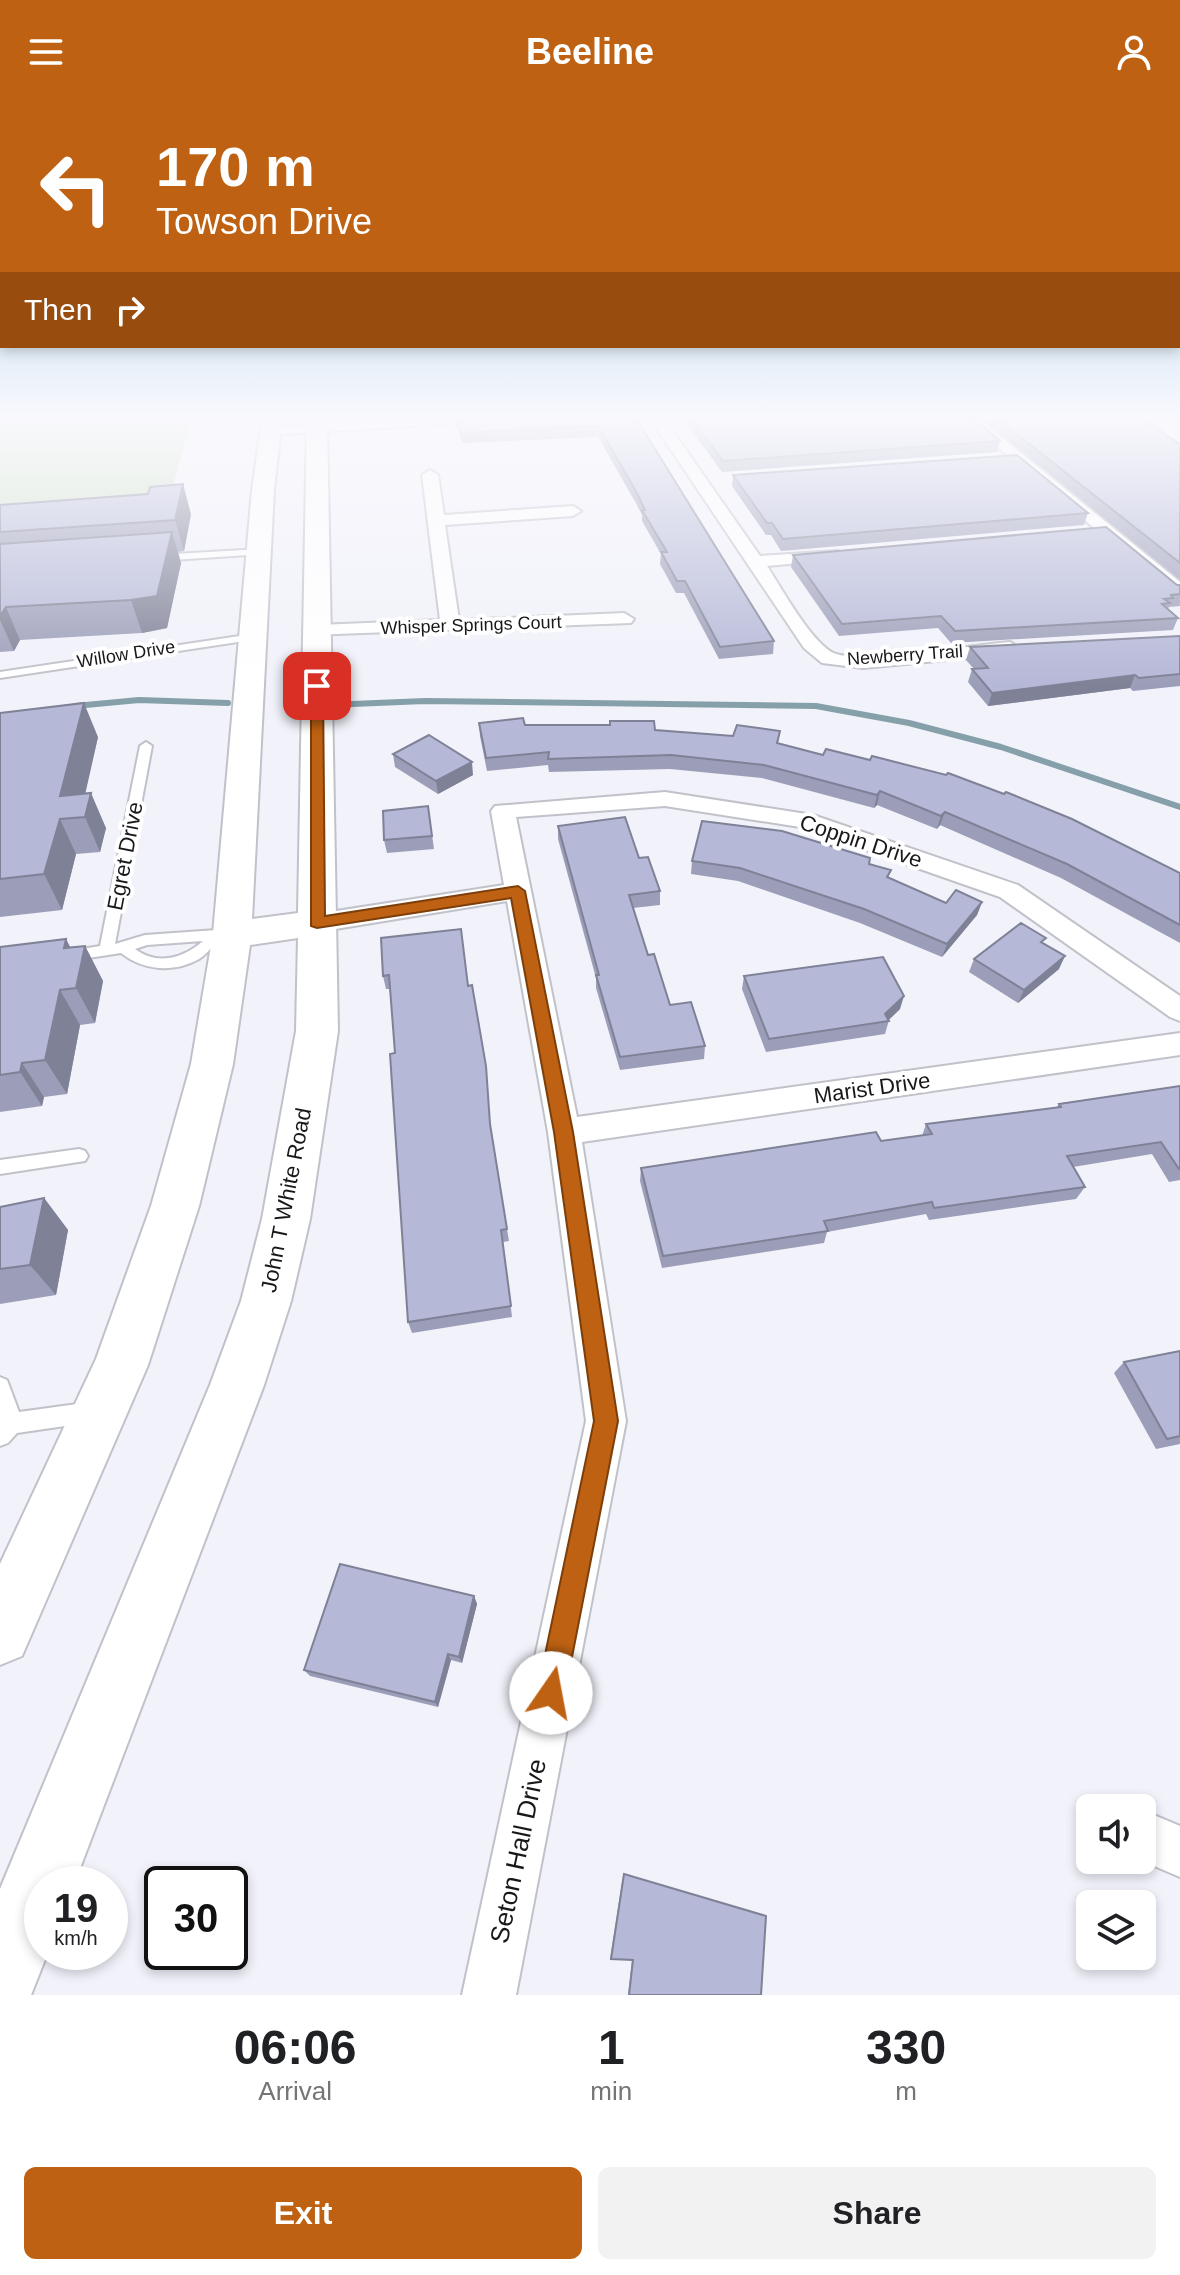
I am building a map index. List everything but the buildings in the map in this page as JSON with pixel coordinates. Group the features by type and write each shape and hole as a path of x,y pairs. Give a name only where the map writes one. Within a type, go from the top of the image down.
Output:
{"main road":[{"name":"John T White Road","path":"0,1979 232,1400 266,1301 286,1219 317,1031 317,923 285,634 243,553 257,508"},
{"name":"John T White Road","path":"0,1634 121,1365 175,1206 212,1064 223,935 285,634 291,508"},
{"path":"223,935 317,923"}],"street":[{"path":"434,508 450,626"},
{"name":"Newberry Trail","path":"723,508 754,562 811,644 829,659 863,662 1031,647"},
{"path":"1076,508 1180,591"},
{"path":"436,521 573,511"},
{"path":"1077,534 1107,531"},
{"path":"754,562 846,554"},
{"name":"Whisper Springs Court","path":"285,634 624,619"},
{"name":"Coppin Drive","path":"503,811 665,799 804,820 1009,891 1180,1010"},
{"name":"Seton Hall Drive","path":"489,1995 606,1421 564,1132 503,811"},
{"path":"317,923 518,891"},
{"name":"Marist Drive","path":"564,1132 1180,1044"},
{"path":"1156,1841 1180,1852"}],"lane":[{"path":"150,559 243,553"},
{"name":"Willow Drive","path":"0,675 285,634"},
{"name":"Egret Drive","path":"146,746 107,950 145,940 192,934 223,935"},
{"name":"Egret Drive","path":"124,948 149,963 187,961 205,951 223,935"},
{"path":"51,958 107,950"},
{"path":"0,1167 79,1156"},
{"path":"0,1387 6,1429 102,1410"}],"green space":[{"path":"0,508 167,508 167,509 0,520"}],"waterway":[{"path":"75,706 139,700 228,703"},
{"path":"328,705 425,701 816,706 909,723 1001,747 1180,807"}],"route":[{"path":"317,686 317,923 518,891 564,1132 606,1421 551,1693"}]}
